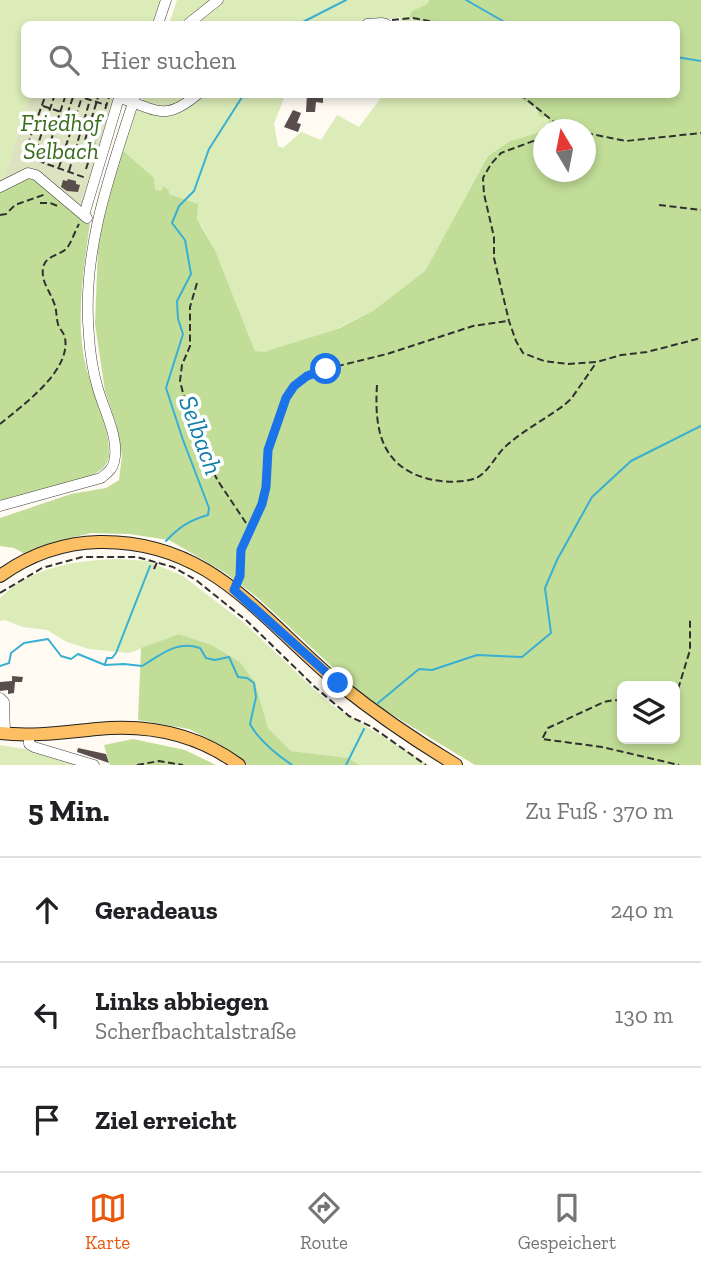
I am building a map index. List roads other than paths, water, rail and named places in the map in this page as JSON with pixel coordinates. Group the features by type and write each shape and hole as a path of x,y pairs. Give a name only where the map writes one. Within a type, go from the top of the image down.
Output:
{"main road":[{"path":"0,576 26,559 61,546 123,542 162,549 185,558 234,590 338,683 456,765"},
{"path":"3,733 29,734 116,727 153,729 198,741 239,765"}],"street":[{"path":"159,21 166,0"},
{"path":"192,21 218,0"},
{"path":"83,215 119,98 135,98 160,112 170,112 193,98"},
{"path":"0,506 101,478 110,471 114,461 114,442 98,388 88,333 88,292 95,225 135,98"},
{"path":"0,187 28,173 36,175 95,225"},
{"path":"0,698 4,702 3,733"},
{"path":"29,734 29,744 34,747 94,765"}],"waterway":[{"name":"Selbach","path":"305,21 346,0"},
{"name":"Selbach","path":"466,0 503,21"},
{"name":"Selbach","path":"680,58 701,61"},
{"name":"Selbach","path":"166,541 185,525 208,515 209,508 166,388 183,334 178,319 177,301 191,274 185,240 172,223 179,206 194,191 209,149 241,98"},
{"path":"378,703 419,669 432,670 477,655 522,657 551,633 545,588 557,560 592,497 631,461 701,426"},
{"name":"Selbach","path":"105,664 107,658 112,658 116,653 150,566"},
{"path":"0,666 9,663 11,653 24,643 48,639 61,656 71,659 78,654 105,665 142,666 169,650 183,646 200,648 206,658 215,660 229,657 238,677 247,678 254,683 256,697 250,724 263,742 292,765"},
{"path":"346,765 364,729"}],"park label":[{"name":"Friedhof Selbach","path":"61,136"}]}
